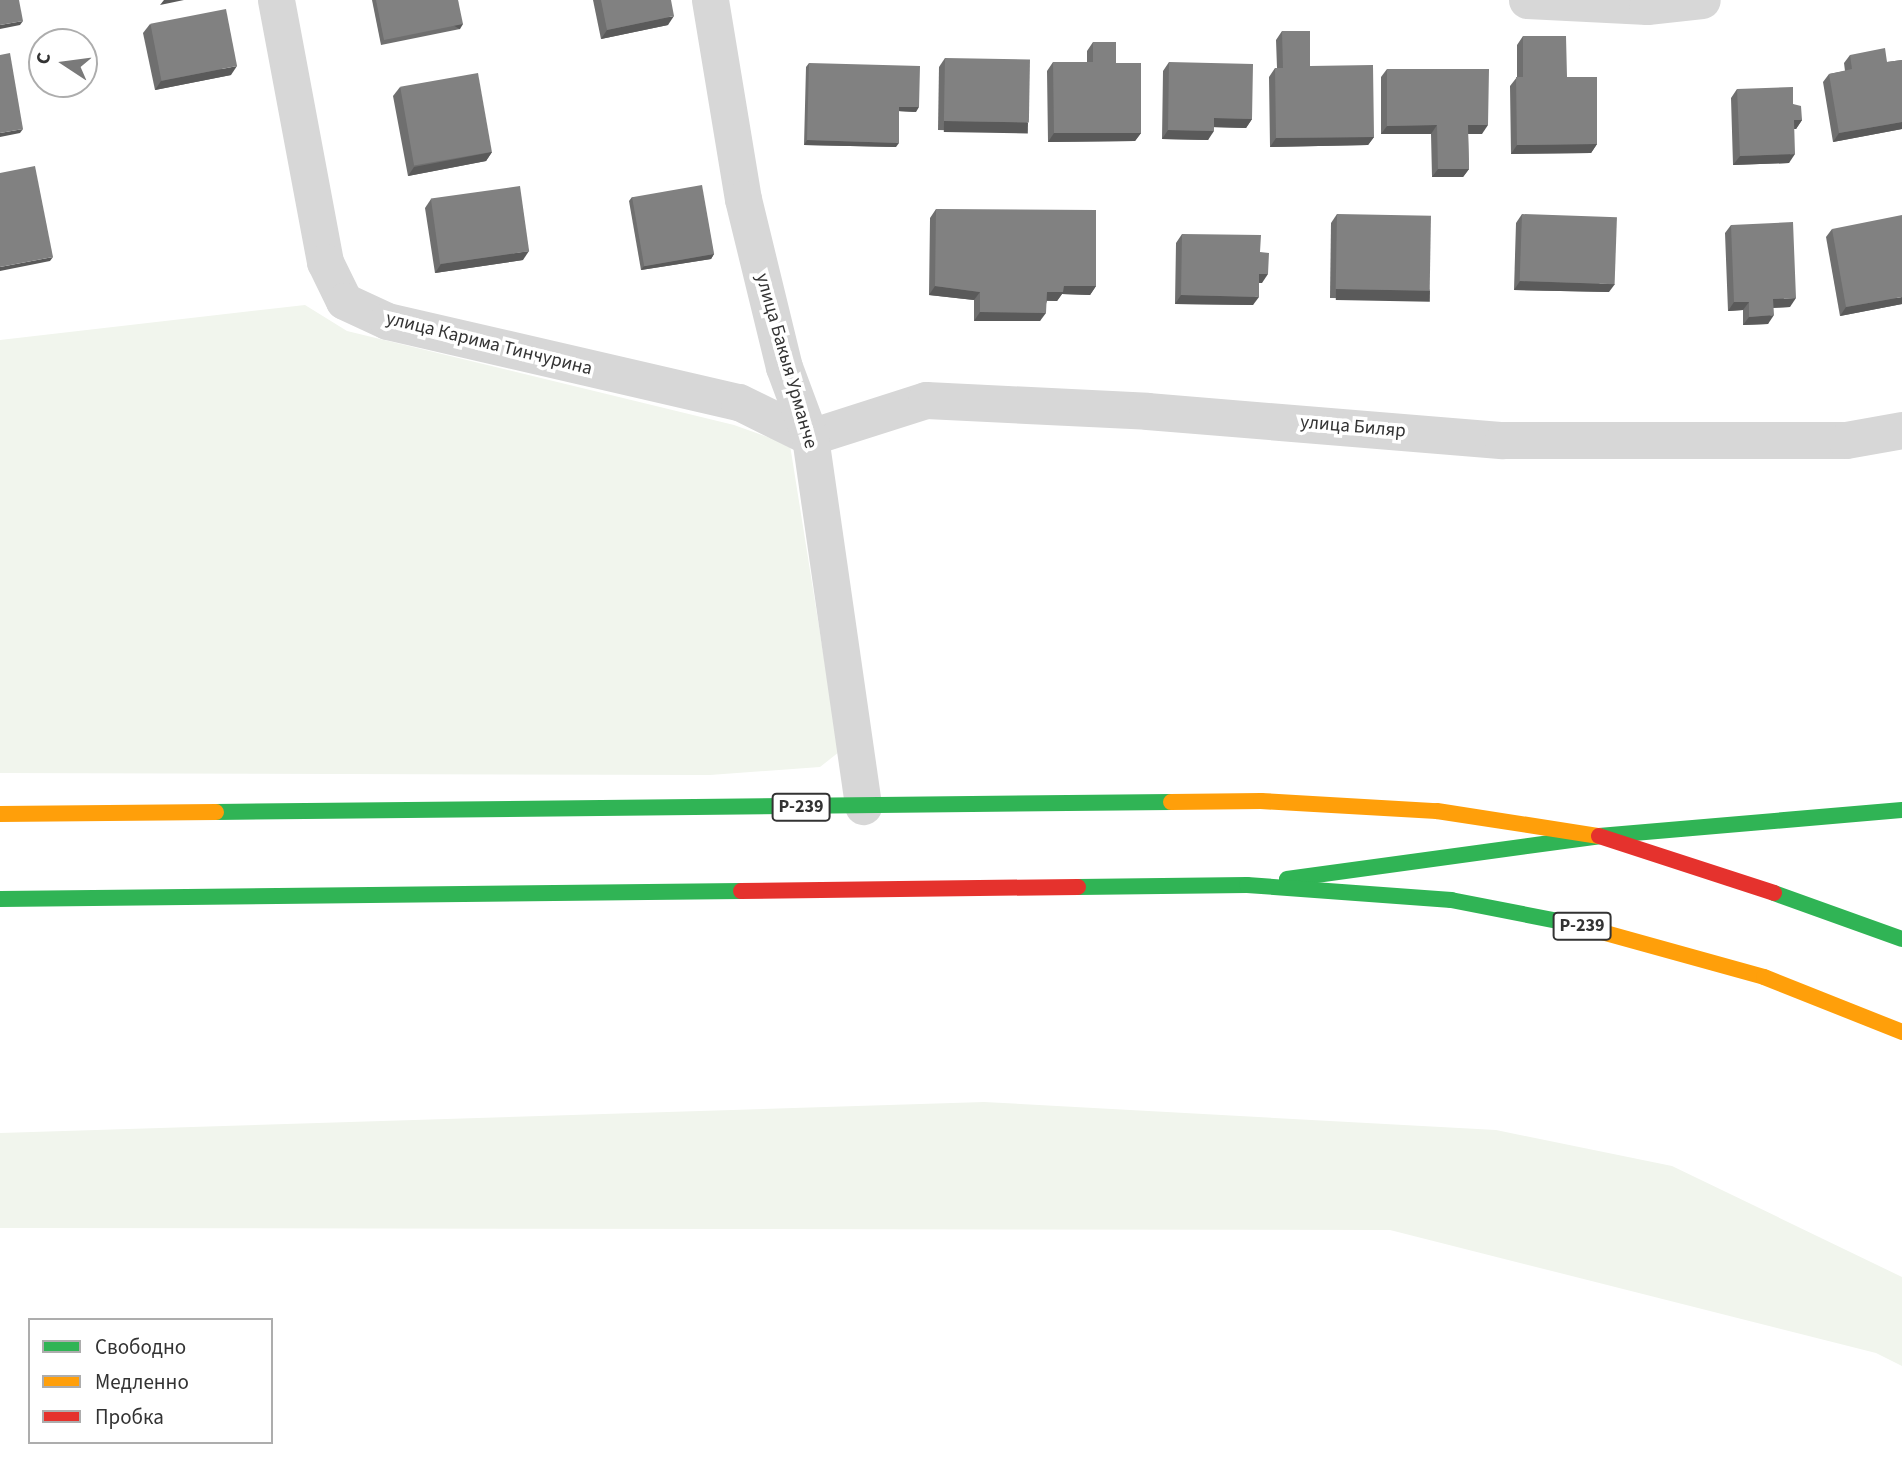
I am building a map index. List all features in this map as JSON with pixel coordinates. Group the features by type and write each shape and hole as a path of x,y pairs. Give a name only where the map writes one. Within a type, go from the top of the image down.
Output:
{"main road":[{"name":"Р-239","path":"0,814 1261,801 1437,811 1599,836 1824,909 1902,939"},
{"path":"1247,885 1599,836 1902,810"},
{"name":"Р-239","path":"0,899 1247,885 1451,900 1611,932 1764,977 1902,1032"}],"street":[{"name":"улица Карима Тинчурина","path":"276,0 325,262 344,301 387,321 740,402 810,437"},
{"name":"улица Бакыя Урманче","path":"710,0 743,199 784,367 810,437 863,806"},
{"path":"1527,0 1647,6 1702,0"},
{"name":"улица Биляр","path":"810,437 926,400 1147,411 1503,440 1846,440 1902,430"}],"shaded area":[{"path":"305,305 347,331 734,425 790,445 839,752 820,767 710,775 0,773 0,340"},
{"path":"984,1102 1496,1130 1672,1166 1902,1277 1902,1366 1876,1353 1390,1230 0,1228 0,1133"}],"building":[{"path":"0,0 19,0 23,21 0,25"},
{"path":"376,0 458,0 463,24 384,40"},
{"path":"601,0 671,0 674,16 607,30"},
{"path":"226,9 237,66 161,81 150,24"},
{"path":"1282,31 1310,31 1310,66 1373,65 1374,137 1276,138 1275,68 1283,68"},
{"path":"1523,36 1566,36 1567,77 1597,77 1597,144 1517,145 1516,77 1523,77"},
{"path":"1093,42 1116,42 1116,63 1141,63 1141,133 1054,133 1053,62 1093,62"},
{"path":"1885,48 1887,62 1902,60 1902,122 1839,133 1829,74 1852,69 1850,55"},
{"path":"10,53 23,129 0,133 0,55"},
{"path":"945,58 1030,59 1029,122 944,121"},
{"path":"1169,62 1253,64 1252,119 1214,118 1214,131 1168,130"},
{"path":"809,63 920,66 919,107 899,107 899,143 807,140"},
{"path":"1387,69 1489,69 1488,125 1468,125 1469,169 1438,169 1437,125 1387,126"},
{"path":"478,73 492,152 414,166 400,87"},
{"path":"1793,87 1793,104 1801,106 1802,120 1794,120 1795,154 1740,156 1737,89"},
{"path":"35,166 53,257 0,267 0,173"},
{"path":"702,185 714,254 644,266 632,197"},
{"path":"520,186 529,251 440,264 431,199"},
{"path":"936,209 1096,210 1096,286 1064,286 1063,292 1047,292 1046,313 980,312 980,292 935,286"},
{"path":"1337,214 1431,216 1430,291 1336,289"},
{"path":"1522,214 1617,217 1615,284 1520,281"},
{"path":"1902,215 1902,297 1846,307 1832,229"},
{"path":"1793,222 1796,298 1773,299 1774,315 1749,317 1749,302 1734,302 1731,225"},
{"path":"1182,234 1261,235 1260,252 1269,253 1268,274 1259,274 1259,297 1181,295"}],"traffic: fast":[{"path":"216,812 1171,802"},
{"path":"1287,879 1599,836 1902,810"},
{"path":"1078,887 1247,885 1451,900 1573,924"},
{"path":"0,899 741,891"},
{"path":"1774,893 1902,939"}],"traffic: slow":[{"path":"1171,802 1261,801 1437,811 1599,836"},
{"path":"0,814 216,812"},
{"path":"1573,924 1764,977 1902,1032"}],"traffic: jam":[{"path":"1599,836 1774,893"},
{"path":"741,891 1078,887"}]}
